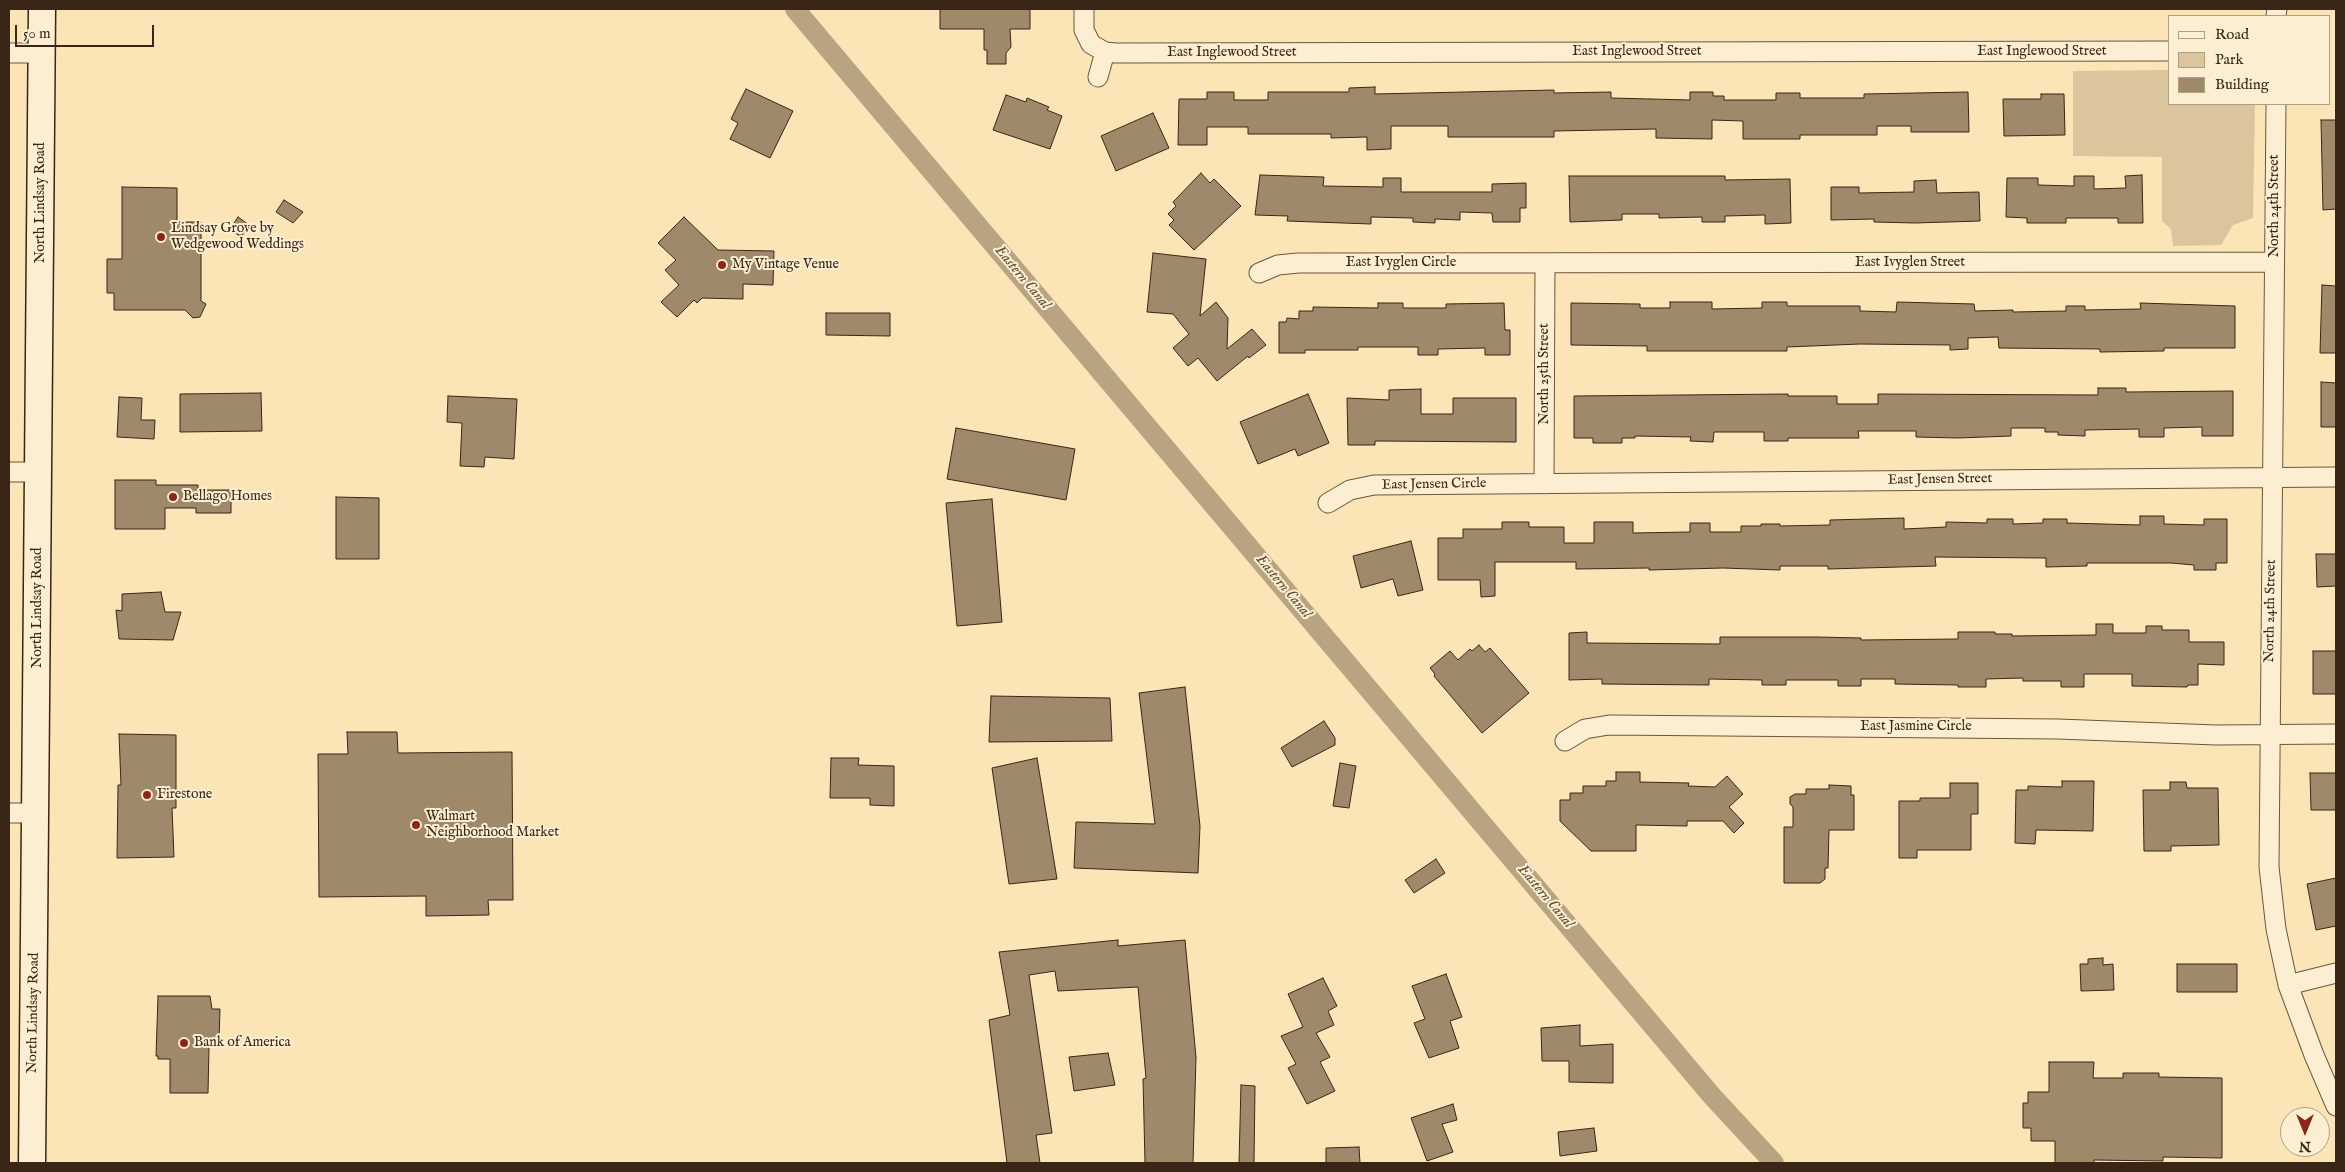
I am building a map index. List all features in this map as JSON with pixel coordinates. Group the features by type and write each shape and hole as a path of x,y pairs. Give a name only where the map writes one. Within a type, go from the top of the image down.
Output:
{"main road":[{"name":"North Lindsay Road","path":"32,1163 42,9"}],"street":[{"path":"1084,9 1084,30 1098,48 1098,77"},
{"name":"East Inglewood Street","path":"1098,48 2168,51"},
{"path":"9,53 42,53"},
{"name":"North 24th Street","path":"2276,105 2269,867 2276,929 2288,985 2314,1055 2336,1106"},
{"name":"East Ivyglen Street","path":"1545,264 2274,262"},
{"name":"East Ivyglen Circle","path":"1259,273 1278,265 1298,263 1545,264"},
{"name":"North 25th Street","path":"1544,484 1545,264"},
{"path":"9,472 39,472"},
{"name":"East Jensen Street","path":"1544,484 2336,477"},
{"name":"East Jensen Circle","path":"1328,503 1350,490 1374,485 1544,484"},
{"name":"East Jasmine Circle","path":"1565,741 1585,729 1609,725 2058,728 2195,734 2336,734"},
{"path":"9,813 36,813"},
{"path":"2288,985 2336,973"}],"green space":[{"path":"2168,70 2168,105 2255,105 2253,218 2233,225 2221,245 2173,246 2171,229 2162,221 2162,157 2073,156 2073,71"}],"building":[{"path":"940,9 1030,9 1030,29 1010,29 1011,47 1006,53 1006,64 987,64 987,50 984,50 984,29 940,29"},
{"path":"1375,87 1375,94 1554,90 1554,93 1611,92 1611,98 1690,100 1690,92 1713,92 1713,96 1724,96 1724,100 1776,100 1776,93 1800,93 1800,98 1864,98 1864,94 1968,92 1969,132 1911,132 1911,126 1877,126 1877,135 1800,135 1800,139 1743,139 1743,121 1712,120 1712,139 1656,138 1656,129 1554,131 1554,137 1448,137 1448,126 1391,126 1391,149 1367,150 1367,137 1331,138 1331,134 1248,134 1248,127 1207,127 1207,145 1178,145 1179,99 1207,99 1207,92 1234,92 1234,100 1268,100 1268,92 1349,92 1349,88"},
{"path":"746,89 793,111 770,158 730,139 738,123 731,119"},
{"path":"2041,94 2064,94 2065,135 2004,136 2003,99 2041,99"},
{"path":"1006,95 1026,102 1027,98 1049,107 1047,110 1062,116 1050,149 993,130"},
{"path":"1153,113 1169,148 1116,171 1101,136"},
{"path":"2321,120 2336,120 2336,209 2323,210"},
{"path":"1201,173 1210,183 1214,179 1241,206 1194,250 1169,225 1174,220 1168,214 1176,206 1173,202"},
{"path":"1260,175 1324,177 1323,186 1383,187 1383,178 1401,178 1401,192 1492,192 1492,184 1526,183 1526,208 1520,208 1520,222 1493,222 1492,213 1460,212 1460,220 1435,219 1435,223 1413,222 1413,218 1371,217 1371,224 1287,221 1288,216 1255,215"},
{"path":"2142,175 2143,223 2118,223 2118,218 2066,218 2066,223 2027,223 2027,218 2006,217 2007,178 2038,178 2038,185 2074,186 2074,176 2094,176 2094,189 2126,188 2125,176"},
{"path":"1569,176 1725,176 1725,180 1790,179 1791,223 1765,224 1765,215 1725,216 1725,222 1702,222 1702,217 1659,218 1659,214 1622,214 1622,220 1570,222"},
{"path":"1936,180 1937,193 1979,192 1980,221 1915,223 1874,222 1874,219 1831,220 1831,187 1859,187 1859,193 1914,192 1914,181"},
{"name":"Lindsay Grove by Wedgewood Weddings","path":"122,187 177,188 177,222 201,222 201,301 206,304 200,317 193,318 185,310 114,310 114,293 107,293 107,259 122,259"},
{"path":"284,200 303,212 293,223 276,212"},
{"path":"238,217 249,225 241,237 230,229"},
{"name":"My Vintage Venue","path":"684,217 718,250 774,251 773,285 743,284 743,299 702,298 697,303 694,300 677,317 661,302 679,285 665,270 676,260 658,243"},
{"path":"1153,253 1206,259 1200,316 1216,302 1228,318 1227,349 1252,329 1266,345 1249,358 1248,356 1217,381 1198,358 1188,366 1173,348 1189,334 1173,314 1147,312"},
{"path":"2322,285 2336,286 2336,353 2320,353"},
{"path":"1670,302 1712,302 1712,309 1762,308 1762,302 1787,302 1787,306 1860,306 1860,311 1896,312 1897,302 1974,304 1975,311 2013,310 2013,312 2066,311 2066,306 2085,306 2085,310 2141,309 2140,303 2235,306 2235,348 2164,348 2164,351 2100,352 2100,349 1999,348 1998,337 1968,338 1968,349 1950,350 1950,345 1860,344 1787,347 1787,351 1647,351 1647,346 1571,345 1571,303 1640,304 1640,308 1670,308"},
{"path":"1378,303 1403,303 1403,308 1446,308 1446,304 1504,303 1505,330 1510,330 1510,355 1485,355 1485,348 1438,349 1438,355 1418,355 1418,347 1358,347 1358,350 1305,350 1305,353 1279,353 1279,322 1286,322 1287,318 1299,319 1299,311 1313,311 1313,307 1378,308"},
{"path":"826,313 890,313 890,336 826,335"},
{"path":"2321,382 2336,383 2336,427 2321,427"},
{"path":"2098,388 2126,388 2126,392 2233,391 2233,436 2202,436 2202,427 2164,428 2164,437 2139,437 2139,429 2085,430 2085,436 2058,435 2058,432 2045,432 2045,428 2011,428 2011,436 1958,438 1916,437 1916,431 1858,431 1859,438 1788,438 1788,441 1764,441 1764,432 1714,432 1713,442 1690,441 1691,437 1635,436 1635,438 1622,438 1622,443 1593,443 1593,438 1574,438 1574,396 1788,394 1788,396 1837,396 1837,404 1878,404 1878,394 2098,395"},
{"path":"1421,389 1421,414 1453,414 1453,398 1516,398 1516,442 1375,441 1375,445 1348,445 1347,398 1389,400 1389,390"},
{"path":"261,393 262,431 180,432 180,394"},
{"path":"1308,394 1329,443 1298,456 1295,449 1258,464 1240,422"},
{"path":"448,396 517,399 514,459 485,457 484,467 460,466 462,423 447,422"},
{"path":"119,397 142,398 141,420 155,420 154,439 117,437"},
{"path":"956,428 1075,449 1066,500 947,479"},
{"name":"Bellago Homes","path":"115,480 156,480 156,485 198,485 198,490 231,490 231,513 196,513 196,508 165,508 165,529 115,529"},
{"path":"336,497 379,498 379,559 336,559"},
{"path":"992,499 1002,622 957,626 946,503"},
{"path":"2140,516 2164,516 2164,524 2204,525 2204,519 2227,519 2227,563 2216,563 2216,570 2194,570 2194,565 2171,563 2087,563 2087,566 2046,567 2046,558 1935,557 1936,566 1828,569 1828,566 1780,566 1780,570 1723,568 1649,570 1649,568 1576,569 1576,562 1495,562 1495,596 1481,597 1480,580 1438,580 1438,538 1463,538 1463,529 1502,529 1502,522 1529,522 1529,527 1564,527 1564,543 1594,543 1594,522 1633,522 1633,533 1690,532 1690,523 1710,523 1710,532 1741,532 1741,526 1761,526 1761,524 1780,524 1780,526 1830,525 1830,520 1904,518 1904,529 1946,527 1946,522 1987,523 1987,519 2013,519 2013,524 2043,523 2043,519 2067,519 2067,523 2140,525"},
{"path":"1411,541 1423,590 1398,596 1393,579 1361,588 1353,556"},
{"path":"2316,554 2336,554 2336,586 2317,587"},
{"path":"161,592 165,612 181,612 173,640 119,639 116,610 122,611 122,594"},
{"path":"2096,624 2113,624 2113,633 2146,633 2146,626 2162,626 2162,630 2189,630 2189,642 2224,642 2224,665 2198,664 2198,685 2188,685 2187,687 2132,686 2132,674 2084,674 2084,687 2061,687 2061,681 2023,681 2023,678 1986,679 1986,687 1895,684 1895,679 1861,679 1861,686 1838,686 1838,680 1786,680 1786,685 1762,685 1762,680 1709,679 1709,685 1602,684 1602,679 1569,680 1569,633 1587,632 1587,643 1720,644 1720,637 1817,637 1861,638 1861,640 1958,639 1958,632 1995,632 1995,634 2012,634 2012,636 2096,635"},
{"path":"1479,645 1485,652 1490,648 1529,693 1482,733 1434,676 1435,674 1430,668 1450,651 1458,660 1470,649 1472,651"},
{"path":"2313,651 2336,651 2336,694 2313,694"},
{"path":"1185,687 1200,826 1198,873 1074,868 1076,822 1155,824 1139,693"},
{"path":"991,696 1110,698 1112,741 989,742"},
{"path":"1324,721 1335,738 1335,745 1292,767 1281,748"},
{"name":"Walmart Neighborhood Market","path":"347,732 397,732 398,753 512,752 513,900 488,900 489,915 426,916 426,896 319,897 318,754 348,754"},
{"name":"Firestone","path":"119,734 176,735 176,808 172,808 174,857 117,858 118,785 121,785"},
{"path":"831,758 859,758 858,765 894,766 894,806 870,805 870,798 830,798"},
{"path":"1037,758 1057,879 1009,884 992,768"},
{"path":"1340,763 1356,766 1349,808 1333,806"},
{"path":"1616,772 1640,772 1640,782 1689,783 1688,786 1715,787 1727,776 1743,794 1729,807 1744,823 1734,833 1723,821 1687,821 1687,826 1636,825 1636,851 1591,851 1560,821 1560,800 1570,800 1570,793 1583,793 1583,786 1606,786 1606,781 1616,781"},
{"path":"2310,773 2336,773 2336,810 2311,810"},
{"path":"2062,781 2094,781 2093,831 2036,830 2035,844 2015,843 2016,790 2028,790 2028,786 2062,787"},
{"path":"2170,782 2186,782 2187,788 2218,788 2219,845 2171,846 2171,851 2144,851 2143,790 2170,790"},
{"path":"1950,783 1978,783 1978,814 1971,814 1971,850 1917,850 1917,858 1899,858 1899,801 1920,801 1920,798 1950,798"},
{"path":"1829,785 1851,786 1851,795 1854,795 1854,830 1829,830 1828,868 1825,868 1825,879 1820,883 1784,883 1784,827 1793,827 1793,807 1790,804 1790,797 1795,794 1806,794 1806,789 1829,789"},
{"path":"1436,859 1445,873 1414,893 1405,880"},
{"path":"2336,878 2336,926 2316,930 2307,884"},
{"path":"1118,940 1118,946 1185,940 1196,1057 1193,1163 1145,1163 1143,1079 1146,1078 1138,987 1058,991 1055,971 1029,975 1052,1133 1036,1135 1040,1163 1007,1163 989,1020 1010,1015 999,952"},
{"path":"2103,958 2103,965 2113,964 2114,990 2081,991 2080,964 2088,964 2088,959"},
{"path":"2177,964 2237,964 2237,992 2177,992"},
{"path":"1446,974 1462,1017 1450,1021 1459,1048 1429,1058 1414,1023 1425,1019 1412,986"},
{"path":"1323,978 1337,1006 1328,1011 1334,1025 1316,1033 1330,1057 1320,1062 1335,1091 1307,1104 1288,1068 1296,1064 1281,1036 1303,1027 1288,994"},
{"name":"Bank of America","path":"158,996 210,996 212,1009 220,1009 219,1040 212,1040 212,1047 209,1047 208,1093 170,1093 170,1059 158,1059 158,1056 156,1056"},
{"path":"1580,1025 1580,1046 1613,1044 1613,1083 1569,1082 1569,1061 1542,1061 1541,1028"},
{"path":"1108,1053 1115,1085 1074,1091 1069,1057"},
{"path":"2049,1062 2094,1062 2093,1078 2123,1078 2123,1073 2159,1073 2159,1077 2222,1078 2222,1158 2163,1157 2163,1161 2094,1160 2094,1163 2055,1163 2055,1141 2031,1141 2031,1128 2023,1128 2023,1103 2028,1103 2028,1092 2049,1092"},
{"path":"1241,1085 1255,1086 1254,1163 1239,1163"},
{"path":"1453,1104 1457,1120 1442,1124 1453,1152 1427,1161 1411,1118"},
{"path":"1594,1128 1597,1151 1560,1156 1558,1132"},
{"path":"1359,1147 1360,1163 1326,1163 1326,1148"}],"waterway":[{"name":"Eastern Canal","path":"795,9 1712,1096 1774,1163"}],"place":[{"name":"Lindsay Grove by Wedgewood Weddings","path":"161,237"},
{"name":"My Vintage Venue","path":"722,265"},
{"name":"Bellago Homes","path":"173,497"},
{"name":"Firestone","path":"147,795"},
{"name":"Walmart Neighborhood Market","path":"416,825"},
{"name":"Bank of America","path":"184,1043"}]}
